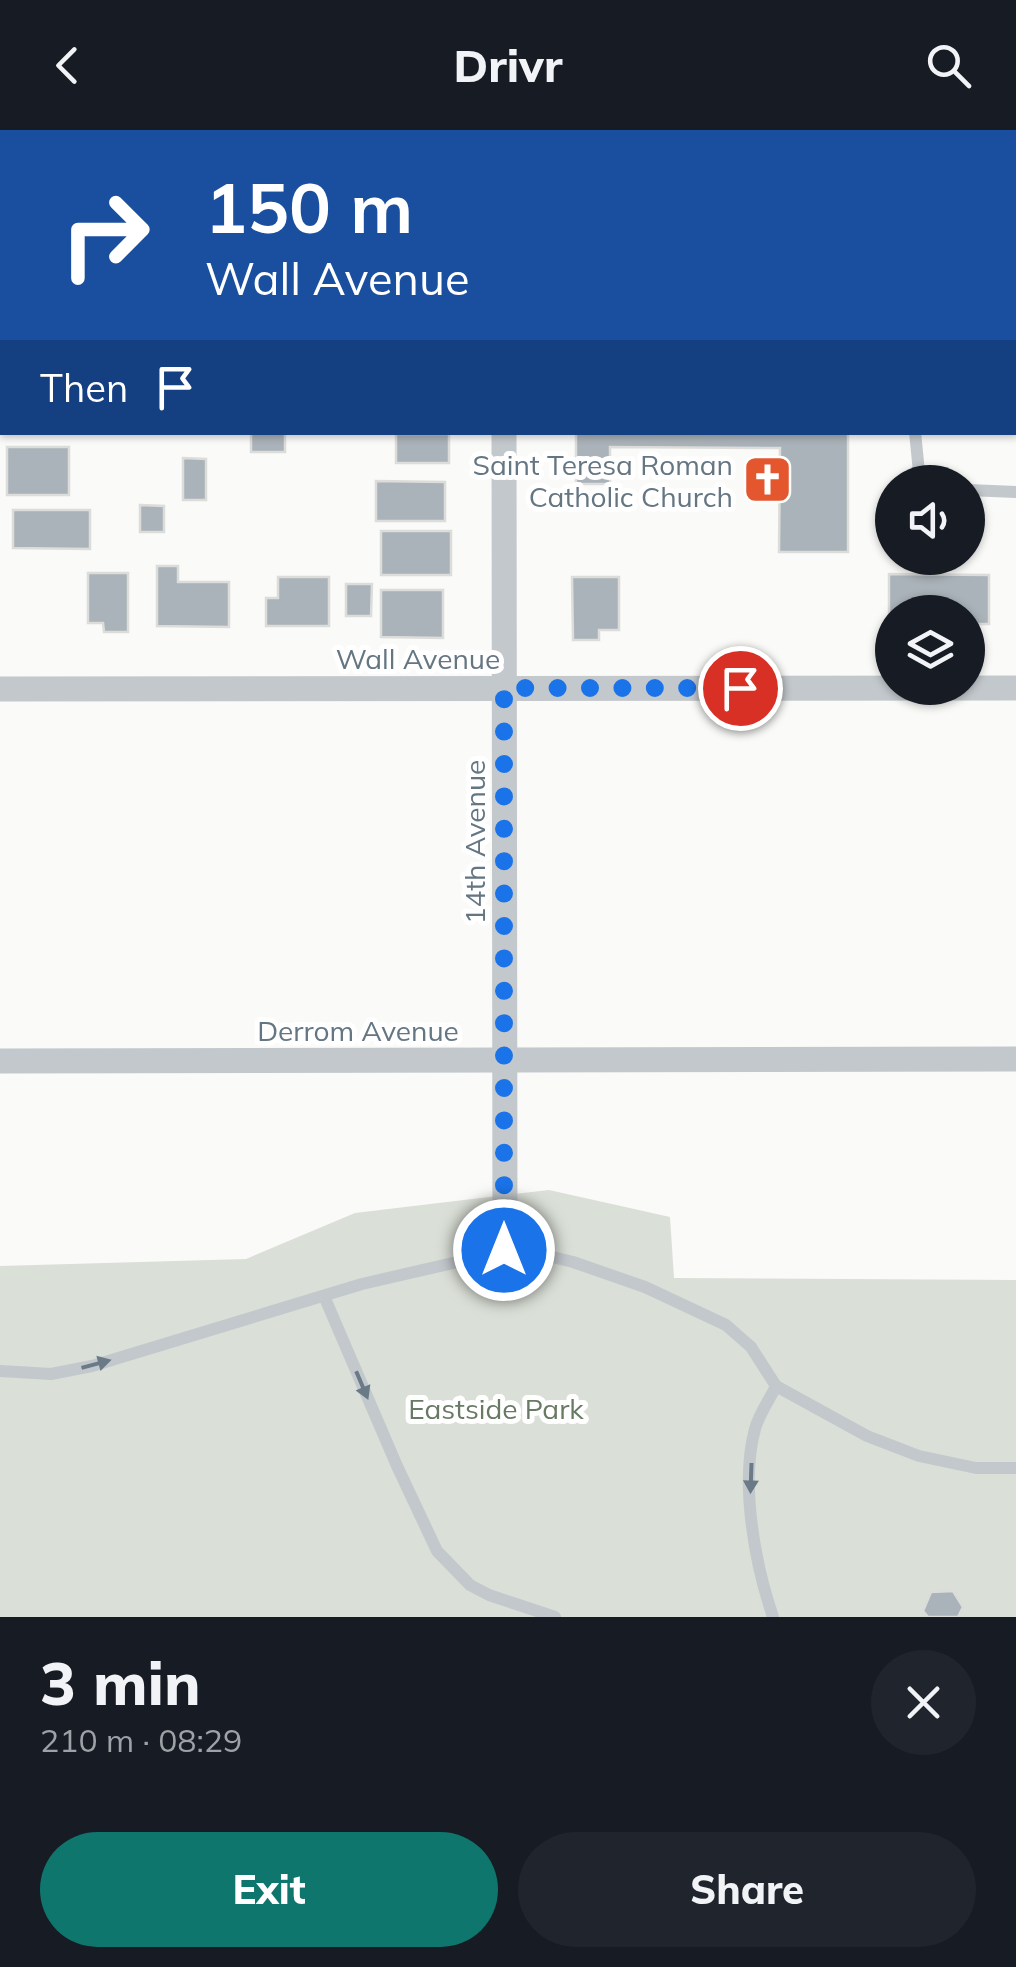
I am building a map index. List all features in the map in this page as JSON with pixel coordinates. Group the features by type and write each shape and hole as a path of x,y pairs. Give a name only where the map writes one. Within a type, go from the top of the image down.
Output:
{"street":[{"name":"14th Avenue","path":"504,435 504,1250"},
{"name":"Wall Avenue","path":"0,689 1016,688"},
{"name":"Derrom Avenue","path":"0,1061 1016,1059"}],"lane":[{"path":"916,435 919,465"},
{"path":"985,491 1016,492"},
{"path":"0,1371 51,1374 92,1366 324,1296 504,1250 573,1262 645,1287 726,1325 752,1346 776,1386 867,1436 920,1456 976,1468 1016,1468"},
{"path":"324,1296 396,1466 437,1551 454,1573 470,1585 555,1617"},
{"path":"773,1617 753,1542 750,1481 755,1428 776,1386"}],"green space":[{"name":"Eastside Park","path":"549,1190 670,1217 674,1278 1016,1280 1016,1617 0,1617 0,1266 246,1259 355,1213"}],"building":[{"path":"251,435 285,435 285,452 251,452"},
{"path":"396,435 449,435 449,463 396,463"},
{"path":"576,435 848,435 848,552 779,552 780,448 610,447 610,484 576,484"},
{"path":"7,447 69,447 69,495 7,495"},
{"path":"183,458 206,459 206,500 183,500"},
{"path":"376,481 445,482 445,521 376,521"},
{"path":"140,505 164,506 164,532 140,532"},
{"path":"13,510 90,510 90,549 13,548"},
{"path":"381,531 451,531 451,575 381,575"},
{"path":"157,566 178,566 178,582 229,582 229,627 157,626"},
{"path":"88,573 128,573 128,632 104,632 103,623 88,623"},
{"path":"889,575 989,575 989,624 985,624 985,595 889,595"},
{"path":"278,577 329,577 329,626 266,626 266,598 278,598"},
{"path":"572,577 619,577 619,630 599,630 599,640 573,640"},
{"path":"346,584 372,584 371,616 346,616"},
{"path":"381,590 443,590 443,638 381,637"},
{"path":"953,1591 963,1607 958,1617 928,1617 923,1611 931,1592"}],"place":[{"name":"Saint Teresa Roman Catholic Church","path":"768,480"}],"route":[{"path":"504,1250 504,688 740,688"}]}
